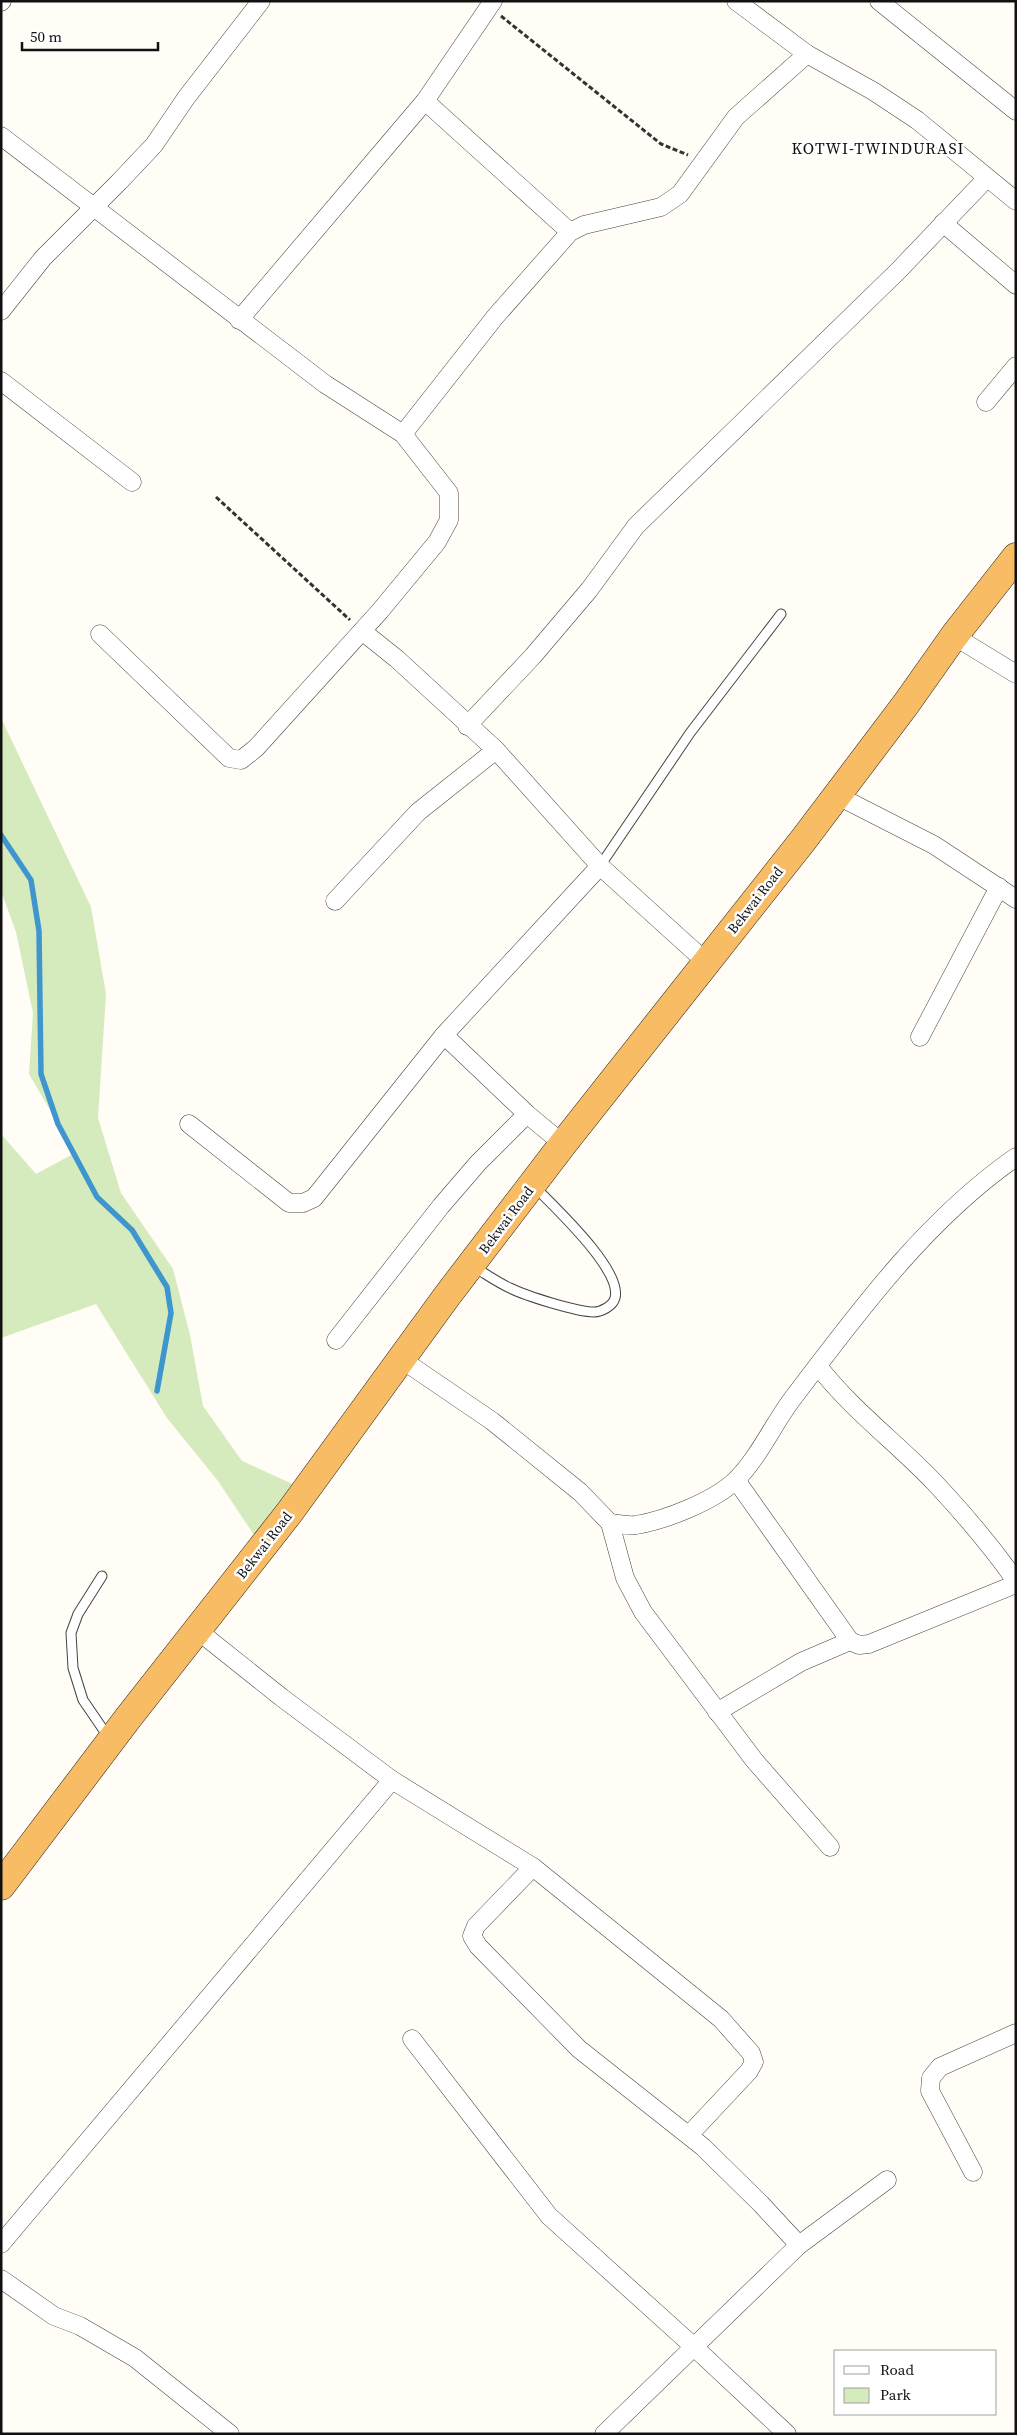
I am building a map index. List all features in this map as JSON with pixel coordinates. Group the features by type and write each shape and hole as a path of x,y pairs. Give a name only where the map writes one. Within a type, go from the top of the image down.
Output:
{"highway":[{"name":"Bekwai Road","path":"1,1886 111,1740 289,1513 401,1358 563,1144 804,839 896,718 954,636 1016,557"}],"street":[{"path":"1,311 43,258 154,145 186,98 261,1"},
{"path":"736,1 807,54 873,91 917,120 986,179 1016,201"},
{"path":"878,1 1016,111"},
{"path":"239,320 425,101 491,4"},
{"path":"404,434 496,317 570,232 584,225 661,207 680,194 702,161 736,117 807,54"},
{"path":"425,101 570,232"},
{"path":"1,136 325,384 404,434 449,493 449,520 437,542 362,631 256,748 241,760 229,758 100,634"},
{"path":"468,726 533,656 589,590 636,526 731,432 788,379 986,179"},
{"path":"943,223 1016,285"},
{"path":"986,402 1016,366"},
{"path":"1,381 132,482"},
{"path":"362,631 397,659 496,750 600,866 706,962"},
{"path":"954,636 1016,674"},
{"path":"335,901 418,812 496,750"},
{"path":"836,795 934,845 1016,900"},
{"path":"189,1124 289,1203 303,1203 314,1198 444,1035 600,866"},
{"path":"920,1037 999,887"},
{"path":"444,1035 527,1114 563,1144"},
{"path":"336,1340 441,1206 478,1163 527,1114"},
{"path":"610,1523 634,1526 657,1520 692,1507 736,1480 818,1366 920,1242 979,1184 1016,1157"},
{"path":"401,1358 492,1421 580,1492 610,1523 626,1578 643,1612 754,1760 830,1847"},
{"path":"736,1480 850,1641 859,1644 869,1644 1016,1583 973,1526 935,1483 856,1409 818,1366"},
{"path":"197,1630 281,1697 392,1780 532,1867 721,2019 751,2053 754,2062 749,2071 689,2135"},
{"path":"717,1712 801,1662 850,1641"},
{"path":"1,2244 392,1780"},
{"path":"532,1867 476,1926 472,1936 475,1941 579,2049 689,2135 761,2204 799,2245"},
{"path":"973,2172 930,2091 931,2078 940,2067 1016,2033"},
{"path":"412,2039 549,2216 694,2346 787,2434"},
{"path":"604,2434 799,2245 887,2180"},
{"path":"1,2279 54,2316 80,2326 135,2358 230,2434"}],"lane":[{"path":"600,866 690,733 781,614"},
{"path":"471,1265 511,1289 563,1306 593,1312 610,1305 615,1298 615,1289 598,1255 588,1241 533,1185"},
{"path":"102,1576 76,1620 71,1633 72,1659 83,1700 111,1740"}],"path":[{"path":"491,4 660,144 702,161"},
{"path":"216,497 362,631"}],"green space":[{"path":"1,718 91,907 106,994 98,1118 121,1193 173,1269 190,1335 203,1406 242,1461 297,1486 256,1538 218,1481 167,1418 96,1304 1,1338 1,1134 36,1174 75,1153 29,1074 33,1013 16,932 1,891"}],"waterway":[{"path":"1,835 31,880 39,931 41,1074 58,1124 97,1197 132,1230 167,1287 171,1313 157,1391"}],"district":[{"name":"KOTWI-TWINDURASI","path":"878,148"}]}
